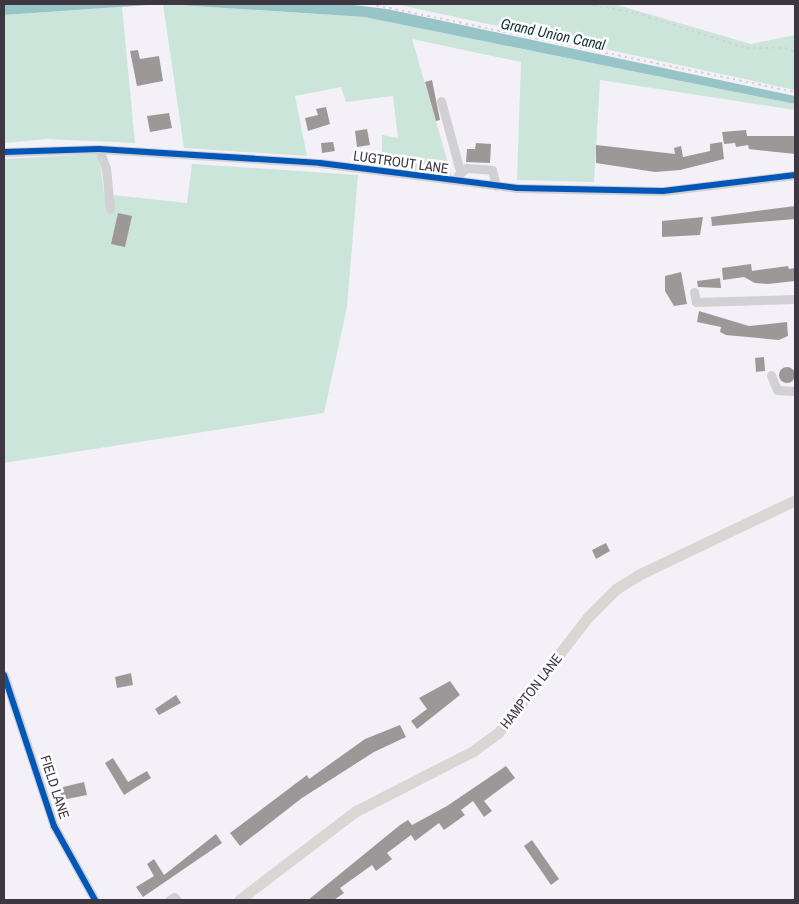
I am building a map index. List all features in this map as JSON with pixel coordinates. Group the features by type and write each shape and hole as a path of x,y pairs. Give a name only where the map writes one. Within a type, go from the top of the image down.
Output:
{"main road":[{"name":"HAMPTON LANE","path":"239,900 356,811 473,751 498,733 588,617 616,589 638,575 795,500"}],"street":[{"path":"441,101 460,171 456,183"},
{"path":"99,149 106,168 110,209"},
{"name":"LUGTROUT LANE","path":"4,152 99,149 320,163 456,183 496,186 663,191 795,175"},
{"path":"460,171 492,170 496,186"},
{"path":"694,292 696,302 741,298 795,299"},
{"path":"770,375 777,390 795,391"},
{"name":"FIELD LANE","path":"4,675 54,826 95,900"},
{"path":"169,900 174,897 177,900"}],"path":[{"path":"370,4 475,22 795,92"},
{"path":"587,4 636,13 746,48 785,48 795,52"}],"green space":[{"path":"163,4 364,17 795,104 795,110 600,80 594,182 517,180 521,62 412,39 452,177 382,165 382,135 398,138 393,96 346,102 341,87 295,96 307,156 184,148"},
{"path":"395,4 614,4 751,44 795,35 795,90"},
{"path":"122,7 135,143 48,139 4,143 4,15"},
{"path":"99,154 104,194 187,203 192,164 358,175 347,307 324,413 4,463 4,159"}],"water":[{"path":"4,4 162,4 4,15"},
{"path":"164,4 346,4 387,9 795,96 795,104 364,17"}],"building":[{"path":"138,50 140,59 159,56 163,81 137,86 130,51"},
{"path":"432,80 440,120 436,121 425,82"},
{"path":"326,107 330,124 308,131 305,118 318,115 316,109"},
{"path":"169,113 172,128 150,132 147,116"},
{"path":"367,129 370,145 357,147 355,131"},
{"path":"746,130 747,136 795,136 795,154 749,149 748,145 736,147 735,143 724,144 722,132"},
{"path":"333,142 335,151 322,153 321,143"},
{"path":"722,142 724,159 680,170 655,172 596,163 596,145 675,154 674,148 681,146 683,157 710,151 710,144"},
{"path":"476,143 491,144 490,163 466,162 467,149 475,149"},
{"path":"795,206 795,219 712,226 711,217"},
{"path":"118,213 132,216 125,247 111,244"},
{"path":"703,217 700,235 662,237 662,221"},
{"path":"751,264 752,271 788,266 789,269 795,268 795,281 768,284 755,283 744,277 723,280 722,268"},
{"path":"681,272 687,304 674,306 665,291 665,276"},
{"path":"720,278 721,288 698,287 697,281"},
{"path":"699,311 749,326 787,322 788,336 779,340 726,335 720,332 721,327 697,322"},
{"path":"764,357 765,371 756,372 755,358"},
{"path":"784,367 790,367 795,372 793,381 784,383 779,378 779,372"},
{"path":"606,543 610,551 596,559 592,550"},
{"path":"131,673 133,685 117,688 115,677"},
{"path":"450,681 460,695 417,729 411,721 427,709 419,698"},
{"path":"176,695 181,703 159,715 155,709"},
{"path":"400,725 406,737 374,752 302,798 240,846 230,833 307,775 309,779 365,739"},
{"path":"113,758 128,782 147,771 151,778 124,795 105,763"},
{"path":"506,766 515,778 484,801 492,811 484,817 473,801 461,810 465,815 444,830 439,823 415,841 411,835 387,853 392,859 376,871 372,865 340,888 344,893 334,900 308,900 400,825 408,820 412,825 447,806"},
{"path":"84,782 87,795 62,800 59,788"},
{"path":"216,834 222,843 143,897 136,887 154,876 147,864 154,859 164,875"},
{"path":"532,840 559,879 551,885 524,846"}],"cycle path":[{"path":"4,152 99,149 320,163 517,188 663,191 795,175"},
{"path":"4,675 54,826 95,900"}],"water label":[{"name":"Grand Union Canal","path":"553,34"}]}
